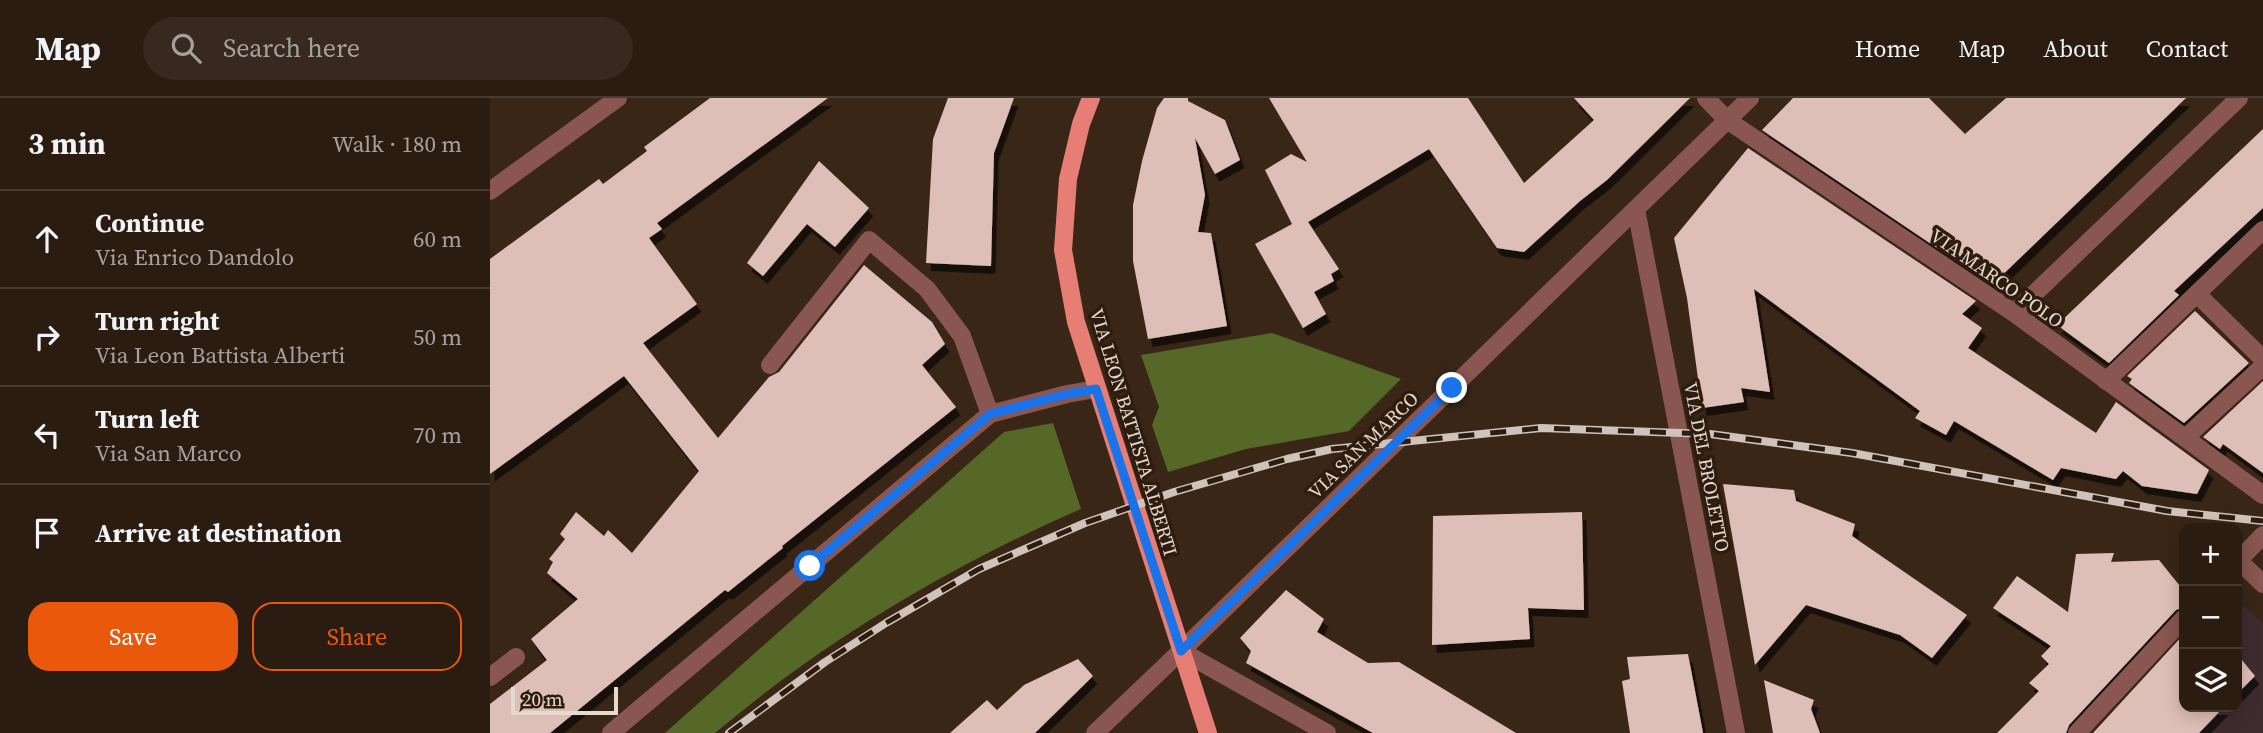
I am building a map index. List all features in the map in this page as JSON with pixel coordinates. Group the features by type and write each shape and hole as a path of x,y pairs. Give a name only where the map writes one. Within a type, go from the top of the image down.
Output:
{"main road":[{"name":"VIA LEON BATTISTA ALBERTI","path":"1091,98 1081,124 1068,178 1063,250 1076,322 1208,733"}],"street":[{"path":"490,191 618,98"},
{"name":"VIA MARCO POLO","path":"1706,98 1727,120 2014,313 2263,495"},
{"name":"VIA SAN MARCO","path":"1095,733 1750,98"},
{"path":"2014,313 2239,98"},
{"name":"VIA DEL BROLETTO","path":"1636,209 1736,733"},
{"path":"2106,381 2263,230"},
{"path":"770,365 869,240 927,289 962,337 990,414"},
{"path":"2197,294 2263,359"},
{"path":"2185,438 2263,366"},
{"path":"611,733 990,414 1096,389"},
{"path":"2242,556 2263,535"},
{"path":"2242,565 2263,584"},
{"path":"2077,733 2179,623"},
{"path":"1181,651 1327,733"},
{"path":"490,677 516,657"}],"shaded area":[{"path":"2242,605 2263,624 2263,733 2106,733 2179,657 2179,712 2242,712"}],"green space":[{"path":"1272,333 1401,379 1349,431 1246,449 1168,472 1152,425 1159,407 1141,355"},
{"path":"1053,423 1081,509 984,555 890,608 800,667 715,733 665,733 1004,432"}],"building":[{"path":"710,98 828,98 657,223 662,229 649,238 697,304 643,343 718,438 769,377 779,372 864,265 932,322 945,344 922,365 956,407 550,733 490,733 490,704 547,660 531,639 578,599 547,573 553,562 549,559 565,539 560,534 576,512 604,536 608,530 632,553 699,471 624,376 490,474 490,259 599,179 603,184 647,151 644,147"},
{"path":"948,98 1014,98 994,153 991,266 926,263 933,139"},
{"path":"1164,98 1188,98 1188,101 1225,120 1240,160 1215,174 1195,138 1205,195 1198,232 1211,233 1227,326 1148,339 1133,261 1133,205 1157,108"},
{"path":"1269,98 1468,98 1524,183 1594,120 1574,98 1690,98 1607,180 1524,252 1497,248 1429,149 1308,222 1339,269 1331,274 1334,281 1314,292 1326,314 1303,328 1255,244 1292,224 1265,170 1291,154 1307,162"},
{"path":"1793,98 1929,98 1965,134 2006,98 2186,98 1992,285 1762,130"},
{"path":"2263,129 2263,208 2174,291 2179,295 2109,363 2057,325"},
{"path":"1748,148 1976,301 1962,314 1982,328 1968,348 2096,433 2116,402 2209,470 2197,494 2142,486 2123,471 2116,479 2061,468 2053,480 1954,421 1946,435 1915,418 1920,411 1754,289 1770,392 1741,388 1744,402 1702,408 1687,298 1674,238"},
{"path":"819,161 869,208 835,247 807,224 763,276 747,263"},
{"path":"2195,311 2249,363 2184,423 2129,383 2132,379 2127,376"},
{"path":"2263,381 2263,473 2223,444 2220,449 2203,437"},
{"path":"1723,484 1794,490 1796,501 1855,524 1852,536 1967,615 1932,658 1900,635 1806,605 1755,665"},
{"path":"1582,512 1584,610 1528,608 1530,639 1432,645 1433,516"},
{"path":"2114,553 2111,562 2159,560 2179,585 2179,609 2069,725 2066,733 1997,733 2039,691 2029,683 2049,664 2041,656 2051,646 1993,608 2017,576 2068,612 2076,554"},
{"path":"1286,590 1324,619 1317,632 1368,663 1399,662 1516,733 1373,733 1246,663 1251,651 1240,638"},
{"path":"2179,639 2179,712 2219,712 2199,733 2093,733"},
{"path":"1688,654 1703,733 1630,733 1622,681 1630,679 1627,657"},
{"path":"1078,659 1093,676 1035,733 950,733 987,700 997,710 1024,685"},
{"path":"2242,660 2255,676 2242,689"},
{"path":"1764,680 1814,700 1811,709 1820,733 1773,733"}],"railway":[{"path":"729,733 825,662 979,569 1085,523 1174,492 1287,459 1332,449 1541,428 1710,434 1852,453 2167,511 2263,521"}],"route":[{"path":"810,566 990,414 1096,389 1181,651 1452,388"}]}
